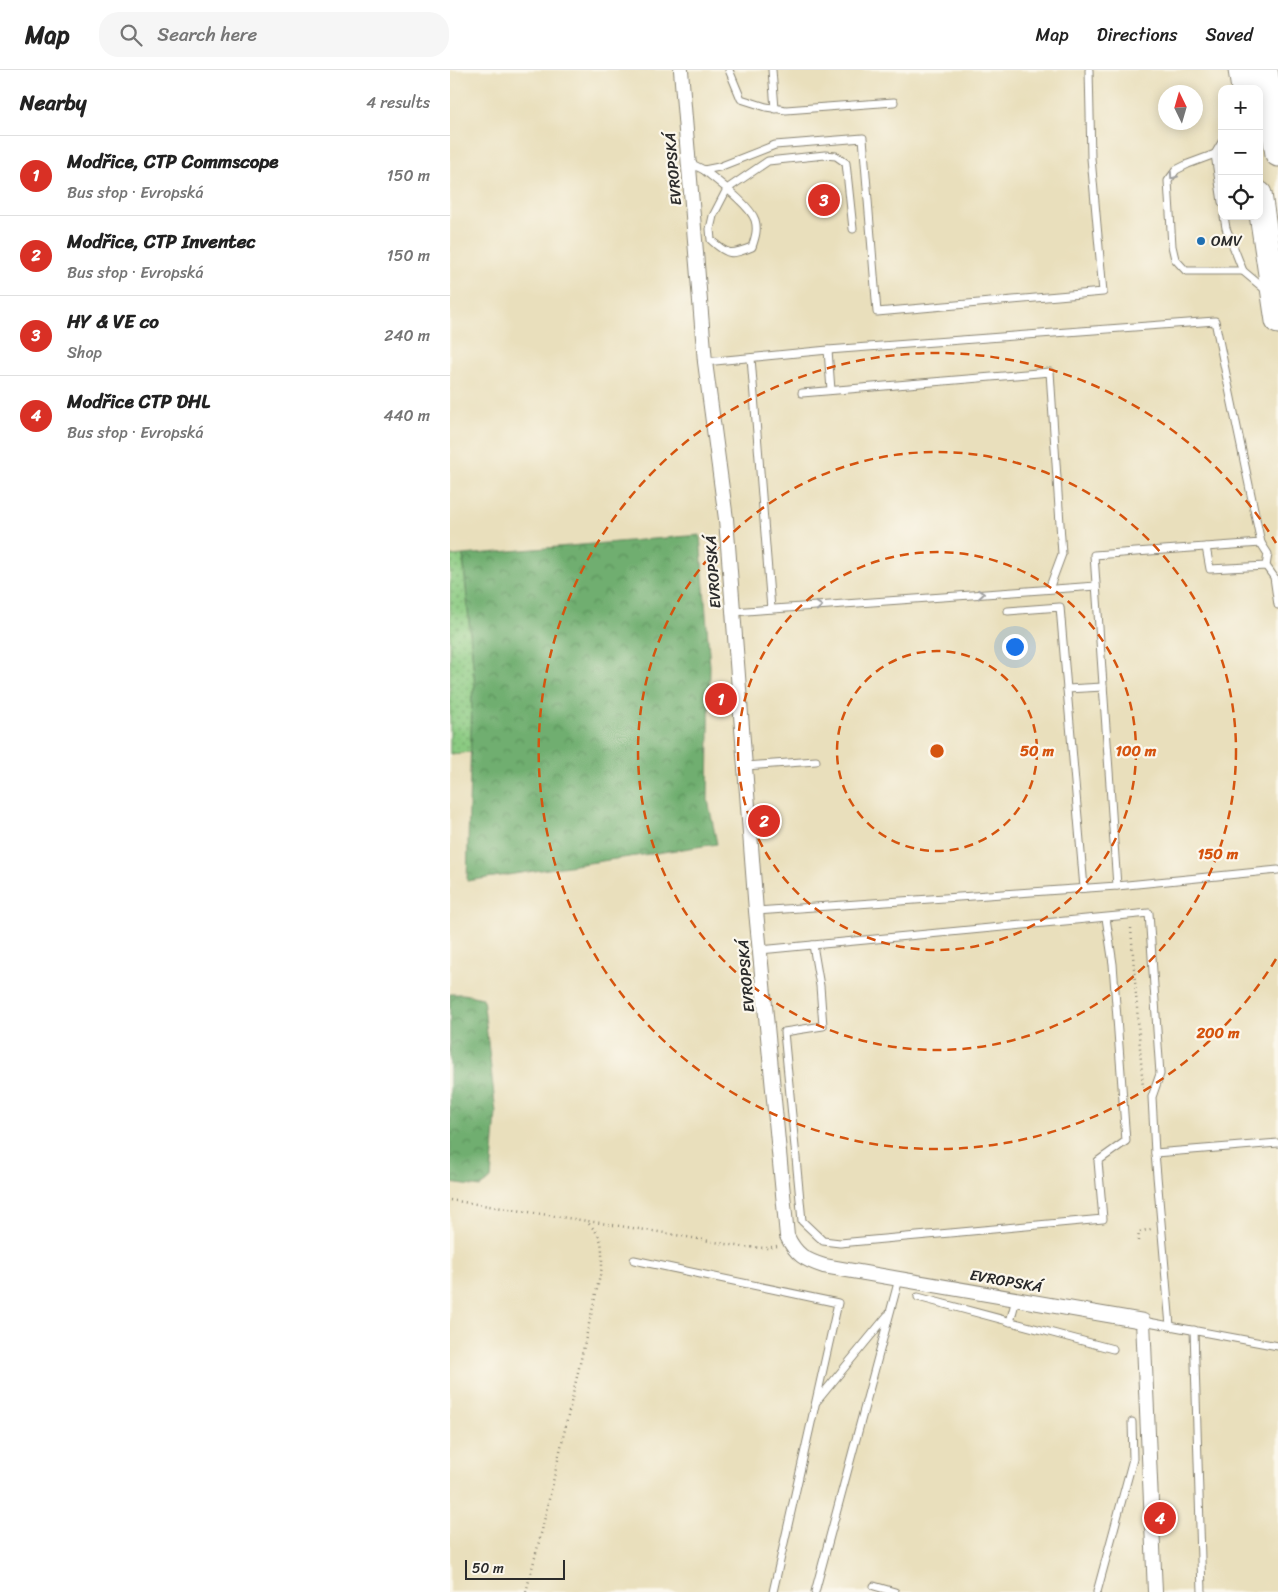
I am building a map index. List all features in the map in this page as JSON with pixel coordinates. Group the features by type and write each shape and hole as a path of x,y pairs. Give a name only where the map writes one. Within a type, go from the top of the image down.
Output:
{"highway":[{"path":"1265,70 1278,154"},
{"path":"1263,220 1276,309"}],"street":[{"name":"EVROPSKÁ","path":"681,70 705,362 726,519 756,911 787,1236 799,1254 816,1264 1143,1321"},
{"path":"1143,1321 1155,1592"}],"lane":[{"path":"729,70 741,99 766,107 786,110 894,102"},
{"path":"772,70 775,108"},
{"path":"704,170 719,168 775,145 863,138 877,312 1103,292 1091,158 1089,70"},
{"path":"1218,149 1215,154 1218,175"},
{"path":"1215,154 1176,170 1168,181 1175,260 1186,271 1242,271"},
{"path":"688,162 704,170 727,189 746,206 755,219 757,234 752,247 735,254 722,250 711,240 710,229 727,189 768,160 825,155 836,156 846,163 853,229"},
{"path":"1225,220 1242,271 1276,309"},
{"path":"705,362 828,350 1215,321 1261,543 1268,554 1266,566 1274,577 1278,606"},
{"path":"828,350 831,390"},
{"path":"751,358 771,609"},
{"path":"802,393 1050,372 1062,554 1049,589"},
{"path":"1117,886 1094,555 1261,543"},
{"path":"1206,547 1210,569 1266,566"},
{"path":"733,612 1096,586"},
{"path":"1008,611 1060,607 1084,888"},
{"path":"1067,690 1103,687"},
{"path":"744,766 816,761"},
{"path":"756,911 1117,886 1278,870"},
{"path":"760,950 1149,913 1160,1074 1152,1095 1155,1154 1170,1326"},
{"path":"813,945 820,986 823,1026 784,1032 802,1221 823,1241 840,1243 1103,1219 1098,1161 1126,1141 1112,964 1106,918"},
{"path":"1155,1154 1278,1143"},
{"path":"634,1260 838,1303 773,1592"},
{"path":"815,1592 899,1278"},
{"path":"918,1297 1113,1349"},
{"path":"1010,1322 1016,1299"},
{"path":"816,1402 888,1314"},
{"path":"1143,1321 1278,1346"},
{"path":"1194,1330 1202,1592"},
{"path":"1097,1592 1133,1459 1132,1422"},
{"path":"874,1586 895,1592"}],"path":[{"path":"450,1200 659,1232 743,1247 768,1248 791,1244"},
{"path":"526,1592 602,1267 602,1243 596,1231 586,1221"}],"green space":[{"path":"700,535 710,666 708,800 717,844 467,881 472,696 475,686 463,555"},
{"path":"463,555 475,686 472,696 471,752 450,754 450,556"},
{"path":"450,994 463,994 483,998 496,1113 491,1179 480,1187 450,1183"}],"place":[{"name":"HY & VE co","path":"824,200"},
{"name":"OMV","path":"1201,241"},
{"name":"Modřice, CTP Commscope","path":"721,699"},
{"name":"Modřice, CTP Inventec","path":"764,821"},
{"name":"Modřice CTP DHL","path":"1160,1518"}]}
